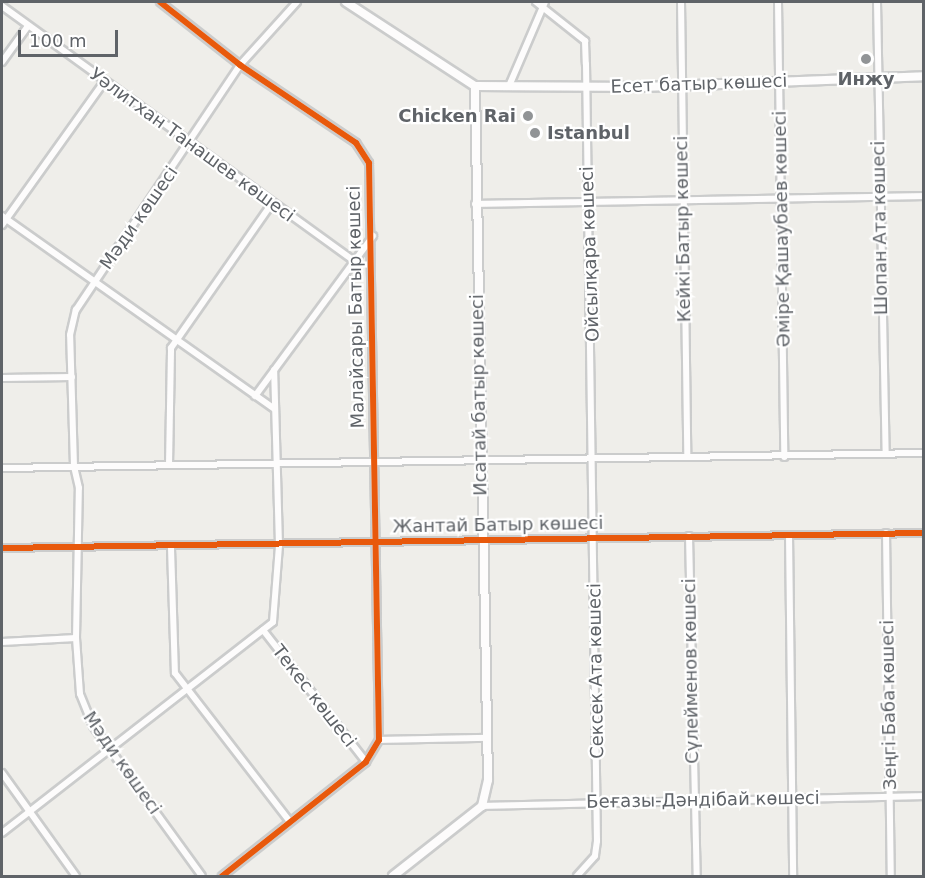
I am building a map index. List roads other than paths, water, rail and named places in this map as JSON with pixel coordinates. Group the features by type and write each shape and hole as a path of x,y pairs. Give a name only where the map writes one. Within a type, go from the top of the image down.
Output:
{"street":[{"name":"Малайсары Батыр көшесі","path":"160,2 240,65 362,149 369,163 373,235 372,542 379,740"},
{"name":"Мәди көшесі","path":"202,876 109,748 82,705 76,638 79,488 74,466 70,335 76,310 240,65 297,2"},
{"path":"346,2 475,86"},
{"name":"Кейкі Батыр көшесі","path":"681,2 687,456"},
{"name":"Әміре Қашаубаев көшесі","path":"778,2 784,457"},
{"name":"Шопан Ата көшесі","path":"877,2 879,196 886,454"},
{"path":"509,86 541,3"},
{"name":"Ойсылқара көшесі","path":"541,3 585,41 596,459"},
{"name":"Уәлитхан Танашев көшесі","path":"2,6 189,144 354,261"},
{"path":"2,62 28,26"},
{"name":"Есет батыр көшесі","path":"475,86 682,85 924,76"},
{"path":"104,82 3,220 96,280 275,409"},
{"name":"Исатай батыр көшесі","path":"475,86 475,204 487,738 482,806"},
{"path":"475,204 924,196"},
{"path":"169,465 168,365 177,339 272,203"},
{"path":"255,396 373,235"},
{"path":"2,833 273,622 279,602 274,370"},
{"path":"2,378 72,377"},
{"path":"2,468 276,463 373,466 687,456 784,457 924,453"},
{"name":"Сексек Ата көшесі","path":"577,876 596,856 598,802 596,459"},
{"name":"Жантай Батыр көшесі","path":"2,548 77,546 171,548 372,542 483,543 596,537 924,532"},
{"name":"Зеңгі Баба көшесі","path":"886,533 891,876"},
{"path":"789,535 793,876"},
{"name":"Сүлейменов көшесі","path":"689,536 693,800 697,876"},
{"path":"171,548 174,662 185,691 290,822"},
{"name":"Текес көшесі","path":"263,630 366,762"},
{"path":"2,642 76,638"},
{"path":"222,876 366,762 379,740 487,738"},
{"path":"2,773 76,876"},
{"name":"Беғазы-Дәндібай көшесі","path":"482,806 924,796"},
{"path":"393,876 482,806"}],"place":[{"name":"Инжу","path":"866,59"},
{"name":"Chicken Rai","path":"528,116"},
{"name":"Istanbul","path":"535,133"}]}
